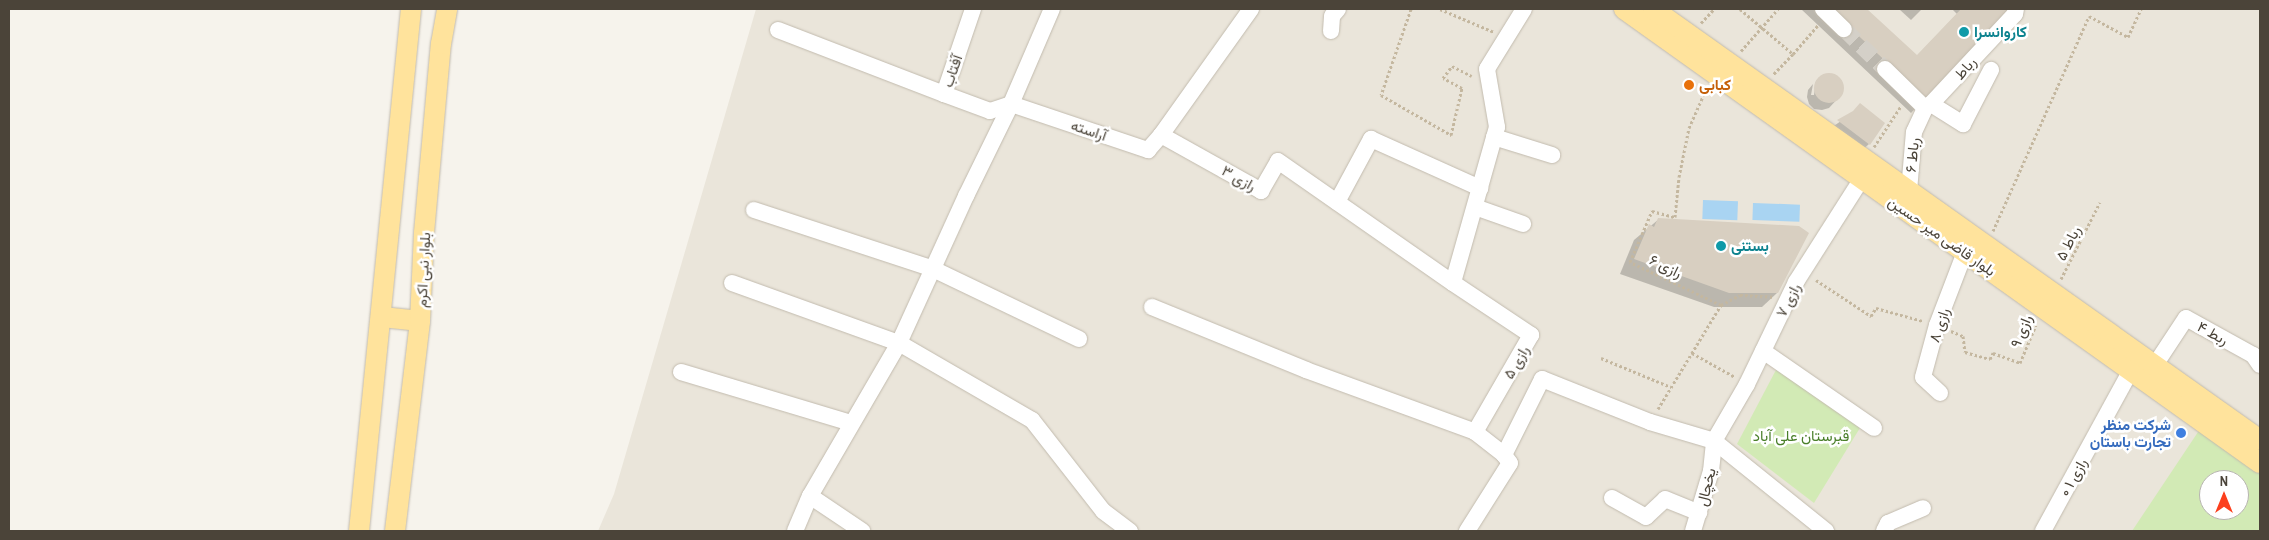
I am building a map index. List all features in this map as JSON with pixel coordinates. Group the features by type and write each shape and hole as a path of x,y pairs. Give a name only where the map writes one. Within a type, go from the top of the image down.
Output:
{"main road":[{"path":"359,531 382,317 388,223 410,9"},
{"name":"بلوار نبی اکرم","path":"395,531 420,321 424,233 438,74 447,9"},
{"name":"بلوار قاضی میر حسین","path":"1624,9 1713,73 1869,163 1965,252 2155,365 2258,434"},
{"name":"بلوار قاضی میر حسین","path":"1654,9 1987,246 2131,370 2260,463"},
{"path":"382,317 420,321"}],"street":[{"name":"آفتاب","path":"973,9 944,94 990,111 1011,104"},
{"path":"795,531 810,496 899,343 1011,104 1052,9"},
{"path":"1161,135 1251,9"},
{"path":"1331,31 1332,16 1338,9"},
{"path":"1453,283 1496,127 1487,69 1524,9"},
{"name":"رباط","path":"1928,106 2015,14 2016,9"},
{"path":"1822,16 1844,29"},
{"path":"778,30 944,94"},
{"path":"1885,69 1928,106 1963,124 1991,70"},
{"name":"آراسته","path":"1011,104 1148,150 1161,135"},
{"name":"رباط ۶","path":"1909,191 1914,132 1928,106"},
{"name":"رازی ۳","path":"1161,135 1261,191 1278,161 1453,283"},
{"path":"1494,137 1552,155"},
{"path":"1337,202 1371,139 1480,188"},
{"name":"رازی ۷","path":"1714,441 1747,384 1802,272 1869,163"},
{"path":"1474,207 1523,224"},
{"path":"754,210 933,269 1079,339"},
{"name":"رازی ۸","path":"1940,393 1923,377 1937,325 1965,252"},
{"path":"732,282 899,343 1032,420 1103,511 1130,531"},
{"name":"رازی ۵","path":"1453,283 1531,335 1476,432"},
{"path":"1152,307 1306,370 1476,432 1504,455 1510,463 1467,531"},
{"name":"ربط ۴","path":"2155,365 2186,318 2253,355 2260,365"},
{"path":"1763,351 1874,428"},
{"name":"رازی ۱ ۰","path":"2043,531 2131,370"},
{"path":"681,372 851,423"},
{"name":"رازی ۵","path":"1504,455 1542,379 1650,422 1714,441"},
{"path":"1714,441 1814,528"},
{"name":"یخچال","path":"1694,531 1710,472 1714,441"},
{"path":"810,496 862,531"},
{"path":"1612,498 1646,517 1666,499 1699,513"},
{"path":"1884,531 1888,523 1923,508"}],"path":[{"path":"1411,9 1382,95 1452,135 1462,88 1443,78 1452,66 1490,86"},
{"path":"1440,9 1506,38"},
{"path":"1699,25 1714,9"},
{"path":"1740,9 1793,54"},
{"path":"1739,53 1778,9"},
{"path":"1987,246 2089,16 2128,37 2142,9"},
{"path":"1772,77 1793,54 1822,16"},
{"name":"رازی ۶","path":"1713,73 1689,128 1679,178 1675,217 1652,211 1630,262 1721,305"},
{"path":"1869,163 1904,101"},
{"name":"رباط ۵","path":"2048,300 2079,247 2100,202"},
{"path":"1802,272 1871,316 1876,308 1937,325"},
{"path":"1650,422 1721,305 1740,296 1788,298"},
{"name":"رازی ۹","path":"1937,325 1963,336 1965,352 1990,359 1994,353 2020,363 2048,300"},
{"path":"1692,353 1747,384"},
{"path":"1601,358 1671,387"}],"shaded area":[{"path":"756,9 2260,9 2260,531 598,531 614,494"}],"green space":[{"name":"قبرستان علی آباد","path":"1777,368 1863,423 1814,503 1737,444"},
{"path":"2204,423 2260,463 2260,531 2132,531"}],"water":[{"path":"1703,200 1738,201 1737,220 1702,219"},
{"path":"1753,203 1800,205 1799,222 1752,220"}],"building":[{"name":"کاروانسرا","path":"1830,9 1867,9 1917,55 1961,9 2012,9 1926,99"},
{"path":"1829,73 1840,77 1844,88 1840,99 1829,103 1818,99 1814,88 1818,77"},
{"path":"1860,103 1885,123 1870,145 1837,120 1853,111"},
{"name":"بستنی","path":"1658,218 1799,226 1809,233 1778,293 1729,293 1634,259 1649,224 1654,227"}],"tunnel":[{"path":"1844,29 1885,69"}],"place":[{"name":"کاروانسرا","path":"1964,32"},
{"name":"کبابی","path":"1689,85"},
{"name":"بستنی","path":"1721,246"},
{"name":"شرکت منظر تجارت باستان","path":"2181,433"}]}
